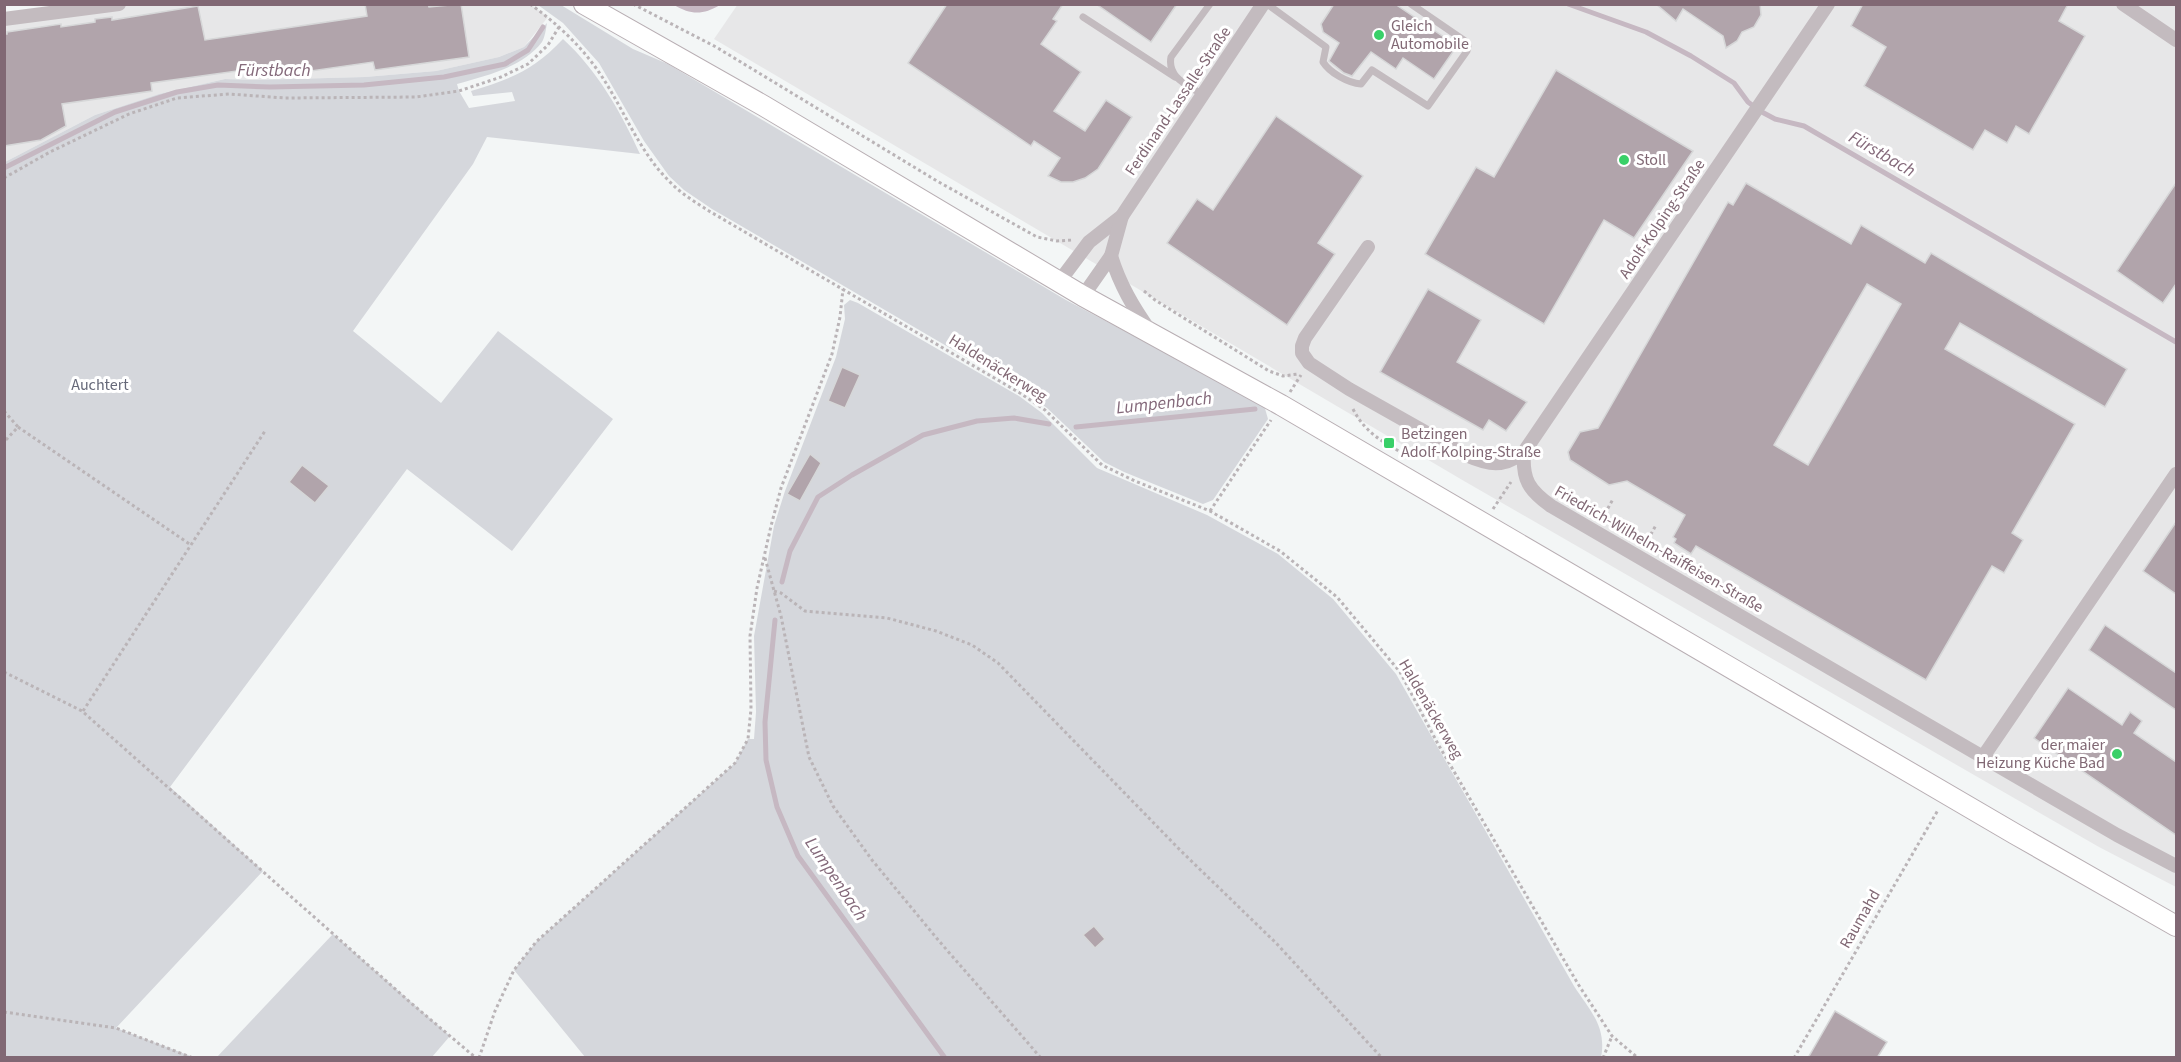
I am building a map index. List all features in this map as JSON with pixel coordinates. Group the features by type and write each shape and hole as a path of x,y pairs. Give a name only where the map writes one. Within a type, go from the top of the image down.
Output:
{"main road":[{"path":"584,4 764,106 1083,296 1281,405 2176,926"}],"street":[{"path":"4,20 119,4"},
{"name":"Ferdinand-Lassalle-Straße","path":"1059,282 1089,242 1122,216 1265,4"},
{"name":"Adolf-Kolping-Straße","path":"1524,452 1828,4"},
{"path":"2123,4 2176,40"},
{"name":"Ferdinand-Lassalle-Straße","path":"1083,296 1111,256 1122,216"},
{"path":"1368,247 1305,338 1302,353 1309,363 1349,389 1482,462 1499,464 1512,460 1524,452"},
{"path":"1111,256 1118,280 1130,303 1151,332"},
{"path":"1522,468 1524,452"},
{"name":"Friedrich-Wilhelm-Raiffeisen-Straße","path":"1522,468 1527,484 1536,496 1594,532 2117,835 2176,866"},
{"path":"1983,757 2176,474"}],"lane":[{"path":"1177,78 1171,68 1171,57 1210,4"},
{"path":"1265,4 1326,47 1323,62 1327,68 1352,84 1361,84 1372,70 1428,106 1467,51 1468,45 1411,4"},
{"path":"1083,17 1203,95"}],"path":[{"name":"Haldenäckerweg","path":"530,4 559,27 595,66 648,156 674,186 709,211 1020,393 1045,410 1102,465 1135,481 1210,510 1280,551 1337,597 1400,672 1438,744 1578,984 1612,1035 1638,1058"},
{"path":"633,4 716,47 937,181 1037,237 1057,241 1077,239 1089,242"},
{"path":"4,178 50,152 129,114 177,98 229,94 285,98 416,97 459,91 501,77 528,64 548,45 559,27"},
{"path":"4,672 82,711 385,980 477,1058 514,970 536,942 735,763 748,739 751,709 750,636 764,556 781,488 832,354 843,289"},
{"path":"1142,289 1155,300 1269,371 1289,376 1302,372 1210,510"},
{"path":"1349,389 1348,400 1360,423 1370,433 1415,461"},
{"path":"4,411 18,427 191,545"},
{"path":"4,442 18,427"},
{"path":"82,711 265,430"},
{"path":"1491,512 1522,468"},
{"path":"1594,532 1613,499"},
{"path":"1638,556 1656,525"},
{"path":"764,556 781,616 809,757 833,806 872,860 931,932 1041,1058"},
{"path":"774,591 781,593 805,611 887,618 936,631 972,645 998,663 1181,851 1276,944 1382,1058"},
{"name":"Raumahd","path":"1794,1058 1948,794"},
{"path":"4,1012 116,1028 193,1058"},
{"path":"1603,1058 1612,1035"}],"shaded area":[{"path":"119,4 530,4 548,17 524,47 499,57 436,71 365,77 225,79 159,94 95,115 5,162 5,19"},
{"path":"738,4 2176,5 2176,887 2099,847 1464,481 714,39"},
{"path":"674,5 720,5 708,11 692,12"}],"green space":[{"path":"538,5 561,5 633,49 668,64 1066,300 1264,405 1268,419 1213,500 1203,504 1104,462 1047,408 1022,390 712,209 684,190 669,176 644,141 599,63 563,23"},
{"name":"Auchtert","path":"547,23 542,42 524,58 492,74 457,84 469,108 515,101 512,92 473,96 471,91 498,82 532,66 563,39 587,64 607,92 640,154 487,137 473,164 353,331 441,403 498,331 613,419 512,551 407,469 170,787 263,871 116,1028 193,1057 5,1058 5,162 95,115 159,94 225,79 365,77 436,71 499,57 524,47"},
{"path":"850,300 1019,396 1042,413 1097,468 1207,515 1278,554 1333,599 1396,674 1574,986 1596,1019 1602,1037 1601,1058 585,1057 514,970 536,942 735,763 748,739 754,739 756,712 754,636 774,526 836,357 845,319 844,305"},
{"path":"333,934 450,1036 432,1057 217,1057"}],"building":[{"path":"365,4 428,4 429,7 461,4 469,57 375,70 373,62 297,73 296,68 252,74 251,69 151,83 152,91 62,104 66,126 41,140 4,146 4,34 7,32 61,24 61,27 95,22 95,19 112,17 112,20 198,6 205,40 367,16"},
{"path":"947,4 1063,4 1053,19 1057,21 1041,44 1081,72 1054,111 1085,131 1106,100 1132,117 1098,169 1085,178 1073,182 1061,182 1048,176 1060,158 1034,141 1031,146 908,63"},
{"path":"1096,4 1177,4 1151,42"},
{"path":"1334,4 1395,4 1457,46 1434,79 1403,58 1396,69 1371,52 1352,76 1344,73 1329,61 1339,43 1323,32 1321,24"},
{"path":"1656,4 1760,4 1761,15 1754,27 1742,32 1737,41 1726,48 1723,36 1683,9 1676,21"},
{"path":"1863,4 2068,4 2059,21 2085,36 2029,134 2016,126 2007,143 1985,130 1973,150 1864,86 1886,47 1851,26"},
{"path":"1556,70 1693,151 1634,238 1604,220 1544,324 1425,254 1476,167 1494,177"},
{"path":"1276,116 1363,176 1318,243 1335,254 1287,325 1167,243 1197,199 1213,210"},
{"path":"1746,183 1851,244 1861,225 1925,263 1931,253 2127,369 2105,407 1960,323 1945,349 2075,424 2012,533 2023,540 2004,573 1992,566 1926,680 1696,546 1691,554 1674,543 1676,539 1673,537 1685,515 1627,481 1609,485 1570,460 1568,452 1580,432 1598,428 1728,202 1733,205","holes":["1867,284 1901,304 1808,465 1774,445"]},
{"path":"2176,183 2176,284 2163,303 2117,271"},
{"path":"1428,289 1481,320 1457,362 1527,402 1506,431 1489,420 1483,430 1380,372"},
{"path":"842,367 860,375 845,408 828,401"},
{"path":"810,454 821,463 800,501 787,494"},
{"path":"302,465 329,486 315,503 289,482"},
{"path":"2176,522 2176,594 2143,571"},
{"path":"2105,625 2176,673 2176,710 2089,650"},
{"path":"2068,688 2122,725 2130,712 2142,721 2134,733 2176,762 2176,835 2034,738"},
{"path":"1094,926 1105,939 1095,948 1083,935"},
{"path":"1835,1011 1887,1042 1877,1058 1808,1058"}],"waterway":[{"name":"Fürstbach","path":"1568,4 1646,32 1691,56 1734,83 1748,102 1760,111 1775,119 1804,126 2176,342"},
{"name":"Fürstbach","path":"4,168 115,112 177,92 218,85 270,87 364,85 444,77 505,64 528,50 543,27"},
{"name":"Lumpenbach","path":"1076,427 1255,409"},
{"name":"Lumpenbach","path":"782,582 790,551 818,497 852,475 923,435 977,421 1014,418 1049,424"},
{"name":"Lumpenbach","path":"775,620 765,722 766,760 777,807 798,856 945,1058"}],"place":[{"name":"Gleich Automobile","path":"1379,35"},
{"name":"Stoll","path":"1624,160"},
{"name":"Betzingen Adolf-Kolping-Straße","path":"1389,443"},
{"name":"der maier Heizung Küche Bad","path":"2117,754"}]}
